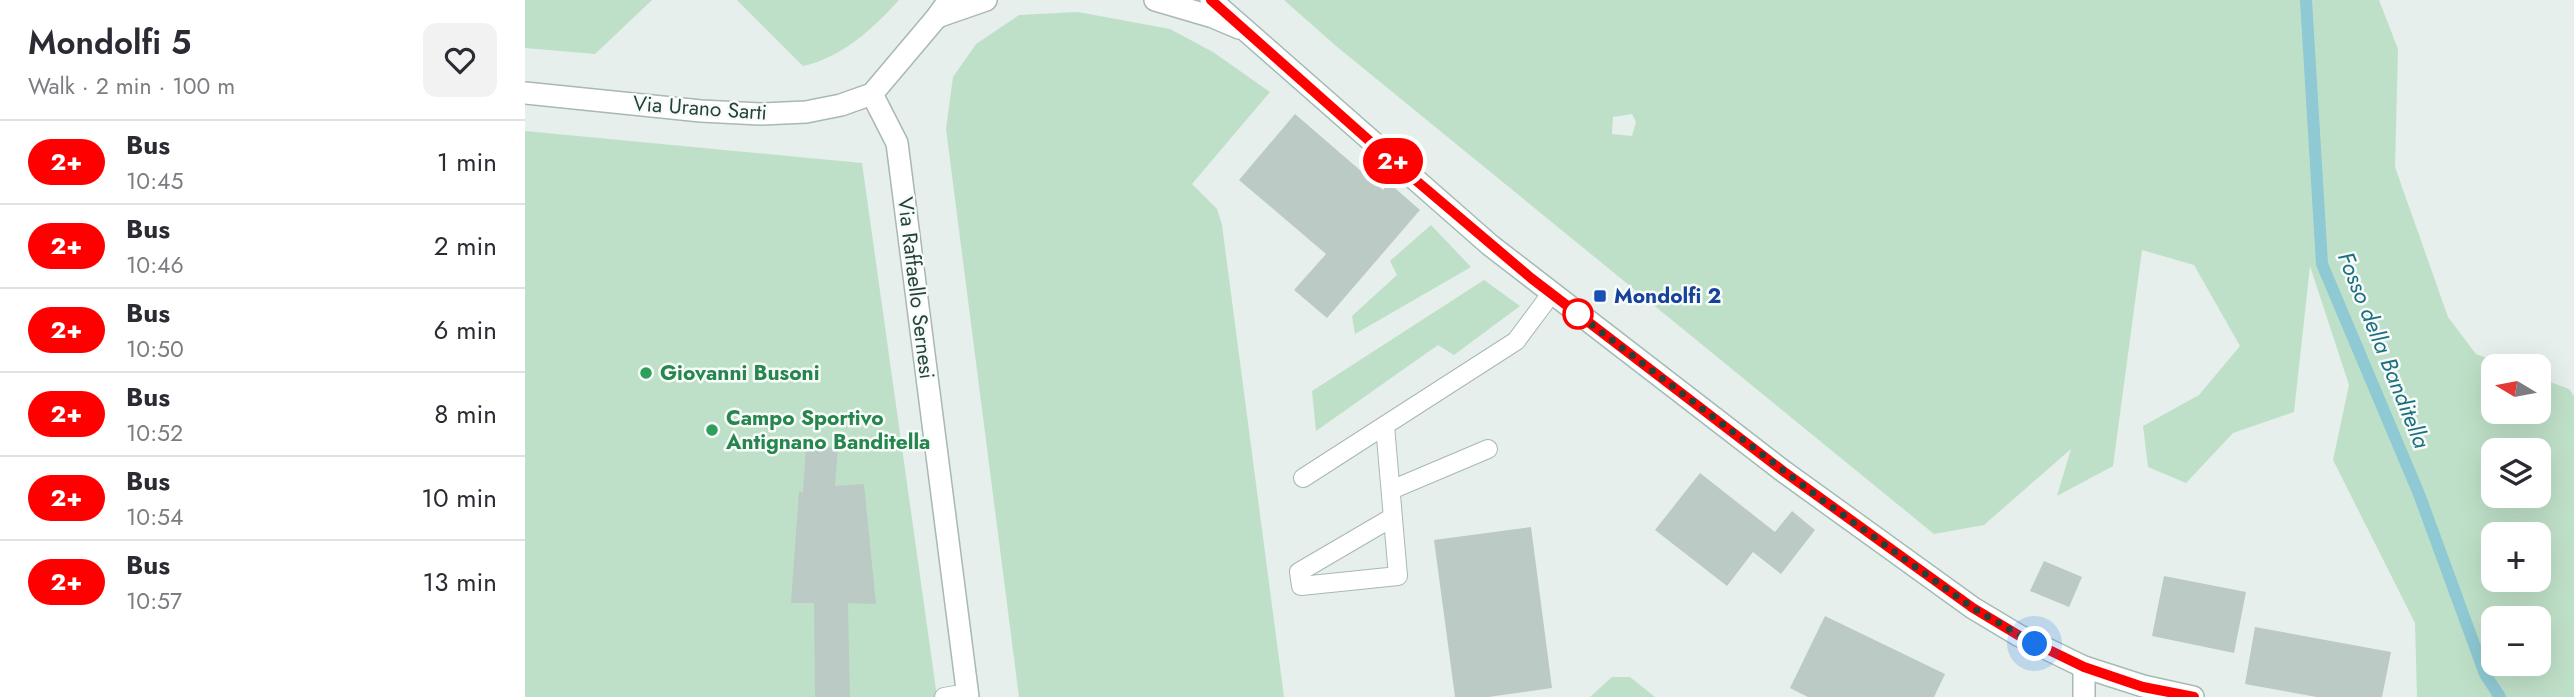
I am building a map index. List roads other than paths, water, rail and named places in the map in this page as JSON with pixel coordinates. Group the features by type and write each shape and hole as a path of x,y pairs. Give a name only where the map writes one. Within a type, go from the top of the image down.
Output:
{"street":[{"path":"872,94 943,6 986,0"},
{"path":"1155,0 1213,17 1246,31"},
{"path":"1211,0 1471,228 1552,294 1783,471 1973,608 2018,635 2084,667 2143,687 2193,697"},
{"name":"Via Urano Sarti","path":"525,93 701,111 760,114 806,112 841,105 872,94"},
{"name":"Via Raffaello Sernesi","path":"872,94 897,143 968,695"},
{"path":"2084,667 2084,697"}],"lane":[{"path":"1303,478 1516,341 1552,294"},
{"path":"1385,426 1391,491 1398,576 1301,586 1299,572 1393,517"},
{"path":"1391,491 1488,449"},
{"path":"944,697 968,695"}],"waterway":[{"name":"Fosso della Banditella","path":"2306,0 2322,264 2419,494 2485,674 2500,697"}],"place":[{"name":"Mondolfi 2","path":"1600,296"},
{"name":"Giovanni Busoni","path":"646,373"},
{"name":"Campo Sportivo Antignano Banditella","path":"712,430"}]}
